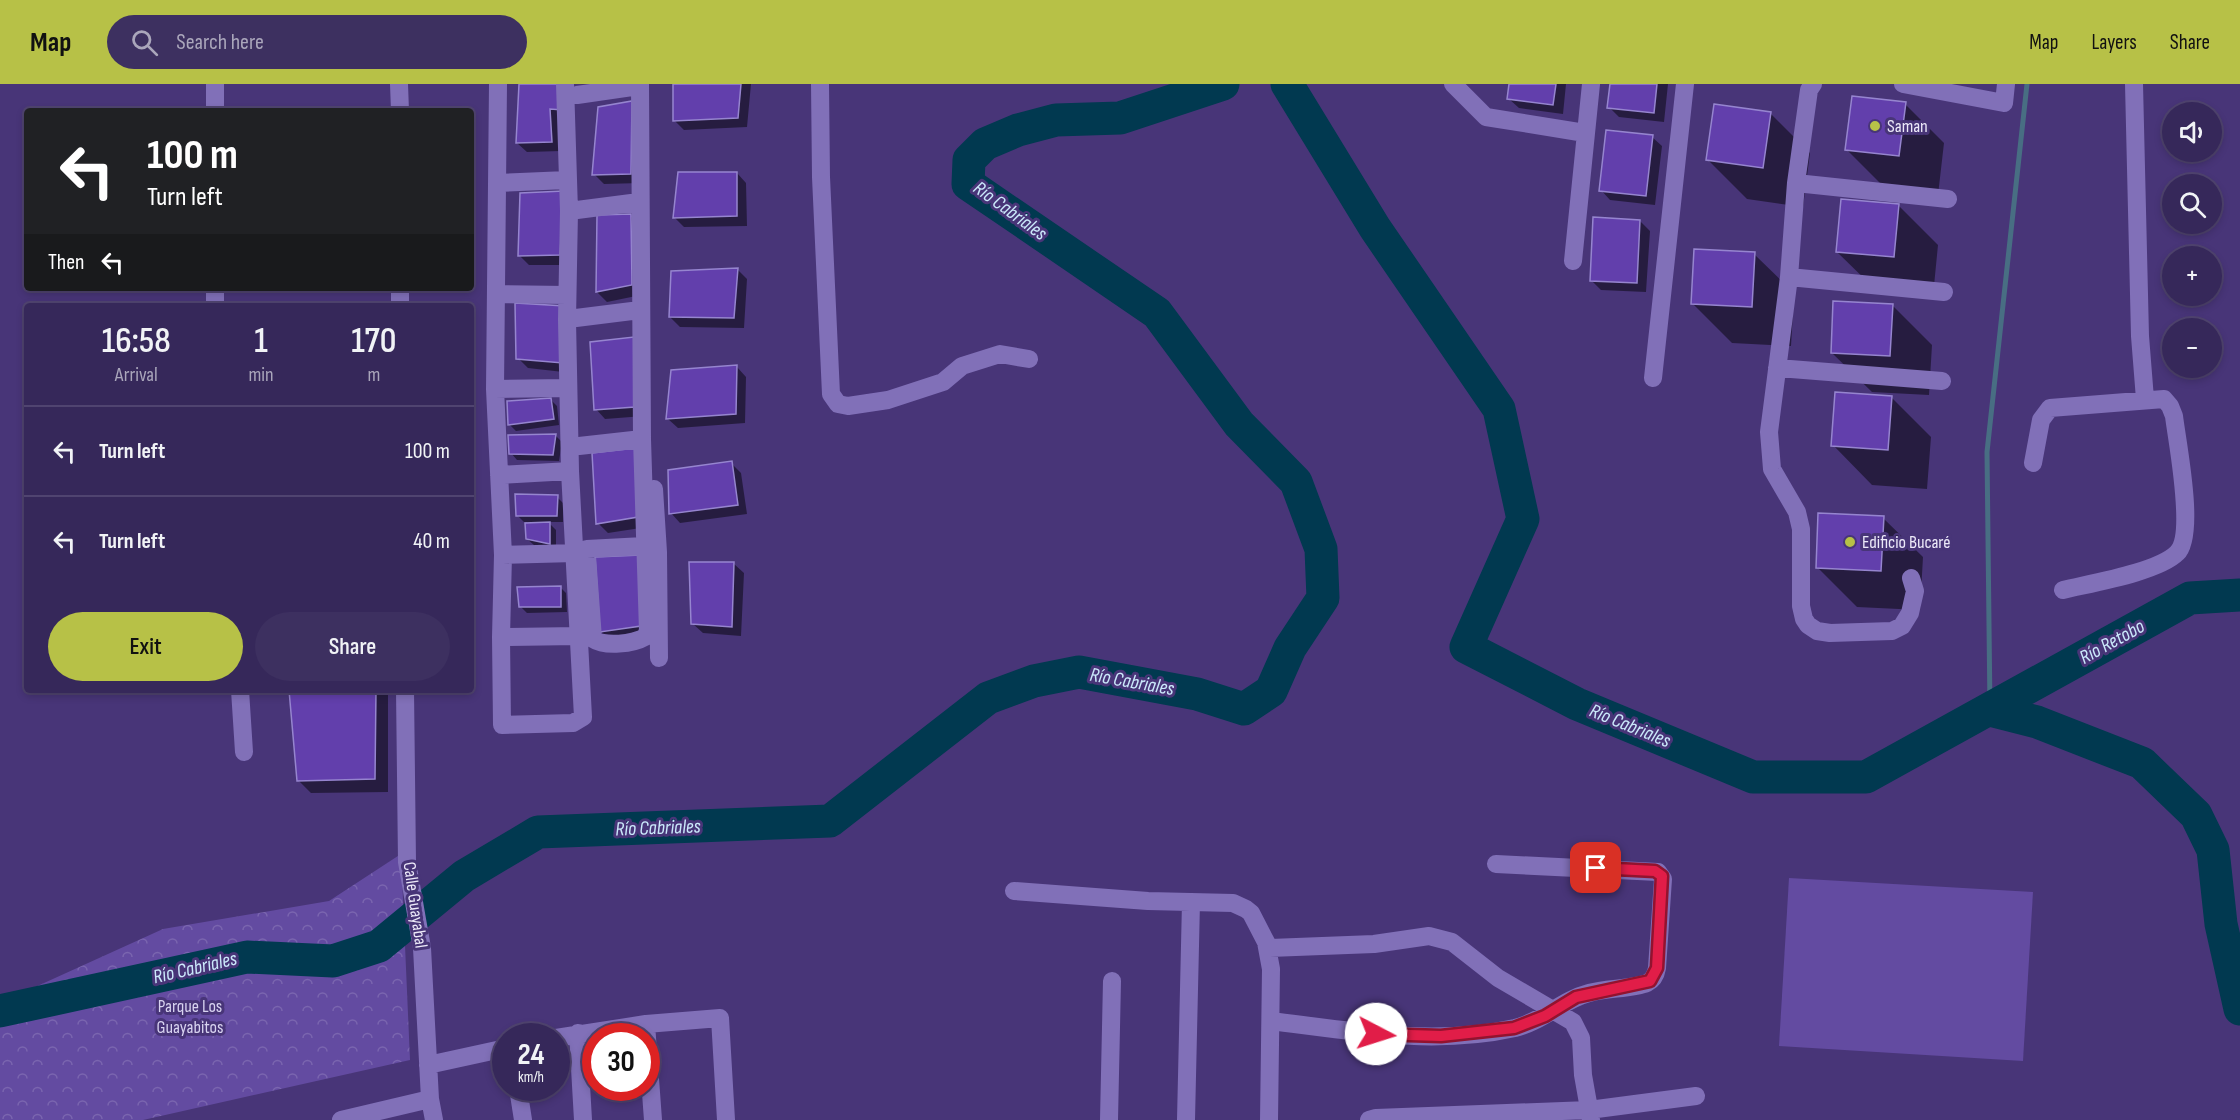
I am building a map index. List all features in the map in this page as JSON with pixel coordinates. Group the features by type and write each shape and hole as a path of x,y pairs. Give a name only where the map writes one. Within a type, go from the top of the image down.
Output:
{"street":[{"path":"215,84 215,108"},
{"path":"399,84 400,108"},
{"path":"498,84 495,389 503,555 502,725 573,723 583,717 578,636 581,551 576,318 577,210 573,88"},
{"path":"820,84 821,177 830,383 834,399 838,404 848,406 888,400 943,381 962,366 1000,354 1029,359"},
{"path":"1453,84 1486,117 1586,133"},
{"path":"1573,261 1591,84"},
{"path":"1653,378 1685,84"},
{"path":"1813,84 1809,90 1796,183 1789,277 1770,432 1772,469 1797,512 1801,530 1801,606 1808,625 1817,631 1830,633 1892,631 1902,626 1910,613 1915,591 1911,578"},
{"path":"1903,84 2004,103 2006,84"},
{"path":"2134,84 2140,336 2145,399"},
{"path":"573,88 642,85"},
{"path":"573,88 567,180 570,471 593,639 600,644 608,644 645,637 648,631 644,546 640,310 639,202 642,85"},
{"path":"642,85 646,345 658,552 658,658"},
{"path":"497,183 567,180"},
{"path":"1796,183 1948,198"},
{"path":"577,210 639,202"},
{"path":"1789,277 1944,292"},
{"path":"496,294 567,295"},
{"path":"576,318 640,310"},
{"path":"1777,368 1942,381"},
{"path":"495,389 568,388"},
{"path":"2033,463 2041,420 2050,408 2164,399 2174,416 2185,503 2186,534 2178,552 2154,566 2063,590"},
{"path":"579,446 642,439"},
{"path":"499,475 570,471"},
{"path":"503,555 644,546"},
{"path":"501,637 578,636"},
{"path":"240,693 244,753"},
{"name":"Calle Guayabal","path":"405,693 407,862 422,948 433,1120"},
{"path":"1271,1021 1391,1035 1441,1036 1514,1028 1534,1022 1576,997 1646,983 1653,978 1657,968 1662,876 1655,871 1496,864"},
{"path":"1014,891 1148,901 1233,903 1246,909 1256,920 1267,948 1271,969 1269,1120"},
{"path":"1185,1120 1191,902"},
{"path":"1267,948 1374,944 1418,936 1437,936 1452,942 1498,978 1573,1022 1579,1032 1590,1115"},
{"path":"1109,1120 1112,981"},
{"path":"658,1023 720,1018 726,1120"},
{"path":"570,1035 582,1032"},
{"path":"578,1033 583,1120"},
{"path":"428,1065 492,1051"},
{"path":"1369,1120 1376,1118 1590,1115 1696,1096"},
{"path":"341,1120 430,1099"},
{"path":"520,1101 523,1120"},
{"path":"651,1101 652,1120"}],"green space":[{"name":"Parque Los Guayabitos","path":"401,854 410,1060 143,1120 0,1120 0,1003 163,929 329,901"},
{"path":"1789,878 2033,892 2023,1061 1779,1046"}],"building":[{"path":"519,84 564,84 563,110 550,109 552,142 516,143"},
{"path":"673,84 741,84 738,118 673,121"},
{"path":"1509,84 1556,84 1553,105 1507,99"},
{"path":"1610,84 1657,84 1654,113 1607,108"},
{"name":"Saman","path":"1852,96 1906,102 1899,156 1845,150"},
{"path":"632,101 631,174 592,175 598,107"},
{"path":"1714,104 1771,112 1763,168 1706,160"},
{"path":"1606,130 1653,135 1646,196 1599,191"},
{"path":"678,172 737,172 737,216 673,218"},
{"path":"564,191 560,255 518,256 520,193"},
{"path":"1841,199 1899,204 1894,257 1836,252"},
{"path":"631,214 632,285 596,292 597,215"},
{"path":"1593,217 1640,220 1637,283 1590,281"},
{"path":"1694,249 1755,252 1752,307 1691,304"},
{"path":"738,268 734,318 669,317 671,271"},
{"path":"1833,301 1893,304 1890,356 1831,353"},
{"path":"515,303 565,306 563,363 516,359"},
{"path":"634,337 635,407 594,410 590,342"},
{"path":"737,365 736,414 666,419 671,370"},
{"path":"1835,392 1892,396 1888,450 1831,446"},
{"path":"551,398 554,419 508,425 507,401"},
{"path":"556,434 553,455 509,454 508,435"},
{"path":"636,448 638,517 596,524 592,453"},
{"path":"732,461 738,505 669,514 668,470"},
{"path":"515,494 558,495 557,516 516,516"},
{"name":"Edificio Bucaré","path":"1818,513 1884,516 1881,571 1816,568"},
{"path":"550,522 550,544 526,539 525,523"},
{"path":"641,555 641,626 600,632 595,557"},
{"path":"689,562 734,562 732,627 691,624"},
{"path":"561,586 561,607 519,607 517,587"},
{"path":"289,693 376,693 375,779 297,781"}],"waterway":[{"name":"Río Cabriales","path":"0,1011 247,957 333,961 379,946 464,876 538,832 830,821 988,698 1034,681 1079,672 1197,694 1244,709 1271,691 1290,648 1323,598 1321,549 1296,482 1239,424 1157,313 968,184 969,160 985,144 1018,130 1056,120 1120,118 1223,84"},
{"name":"Río Cabriales","path":"1287,84 1375,228 1499,409 1523,519 1466,647 1577,704 1753,777 1866,777 2190,598 2240,595"},
{"path":"1990,710 1987,452 2027,84"},
{"name":"Río Cabriales","path":"1990,710 2037,722 2142,763 2196,815 2213,850 2221,924 2240,1009"}],"place":[{"name":"Saman","path":"1875,126"},
{"name":"Edificio Bucaré","path":"1850,542"}],"route":[{"path":"1376,1034 1422,1037 1461,1035 1514,1028 1534,1022 1576,997 1650,981 1656,974 1657,968 1662,876 1655,871 1596,868"}],"water label":[{"name":"Río Retobo","path":"2112,642"}]}
